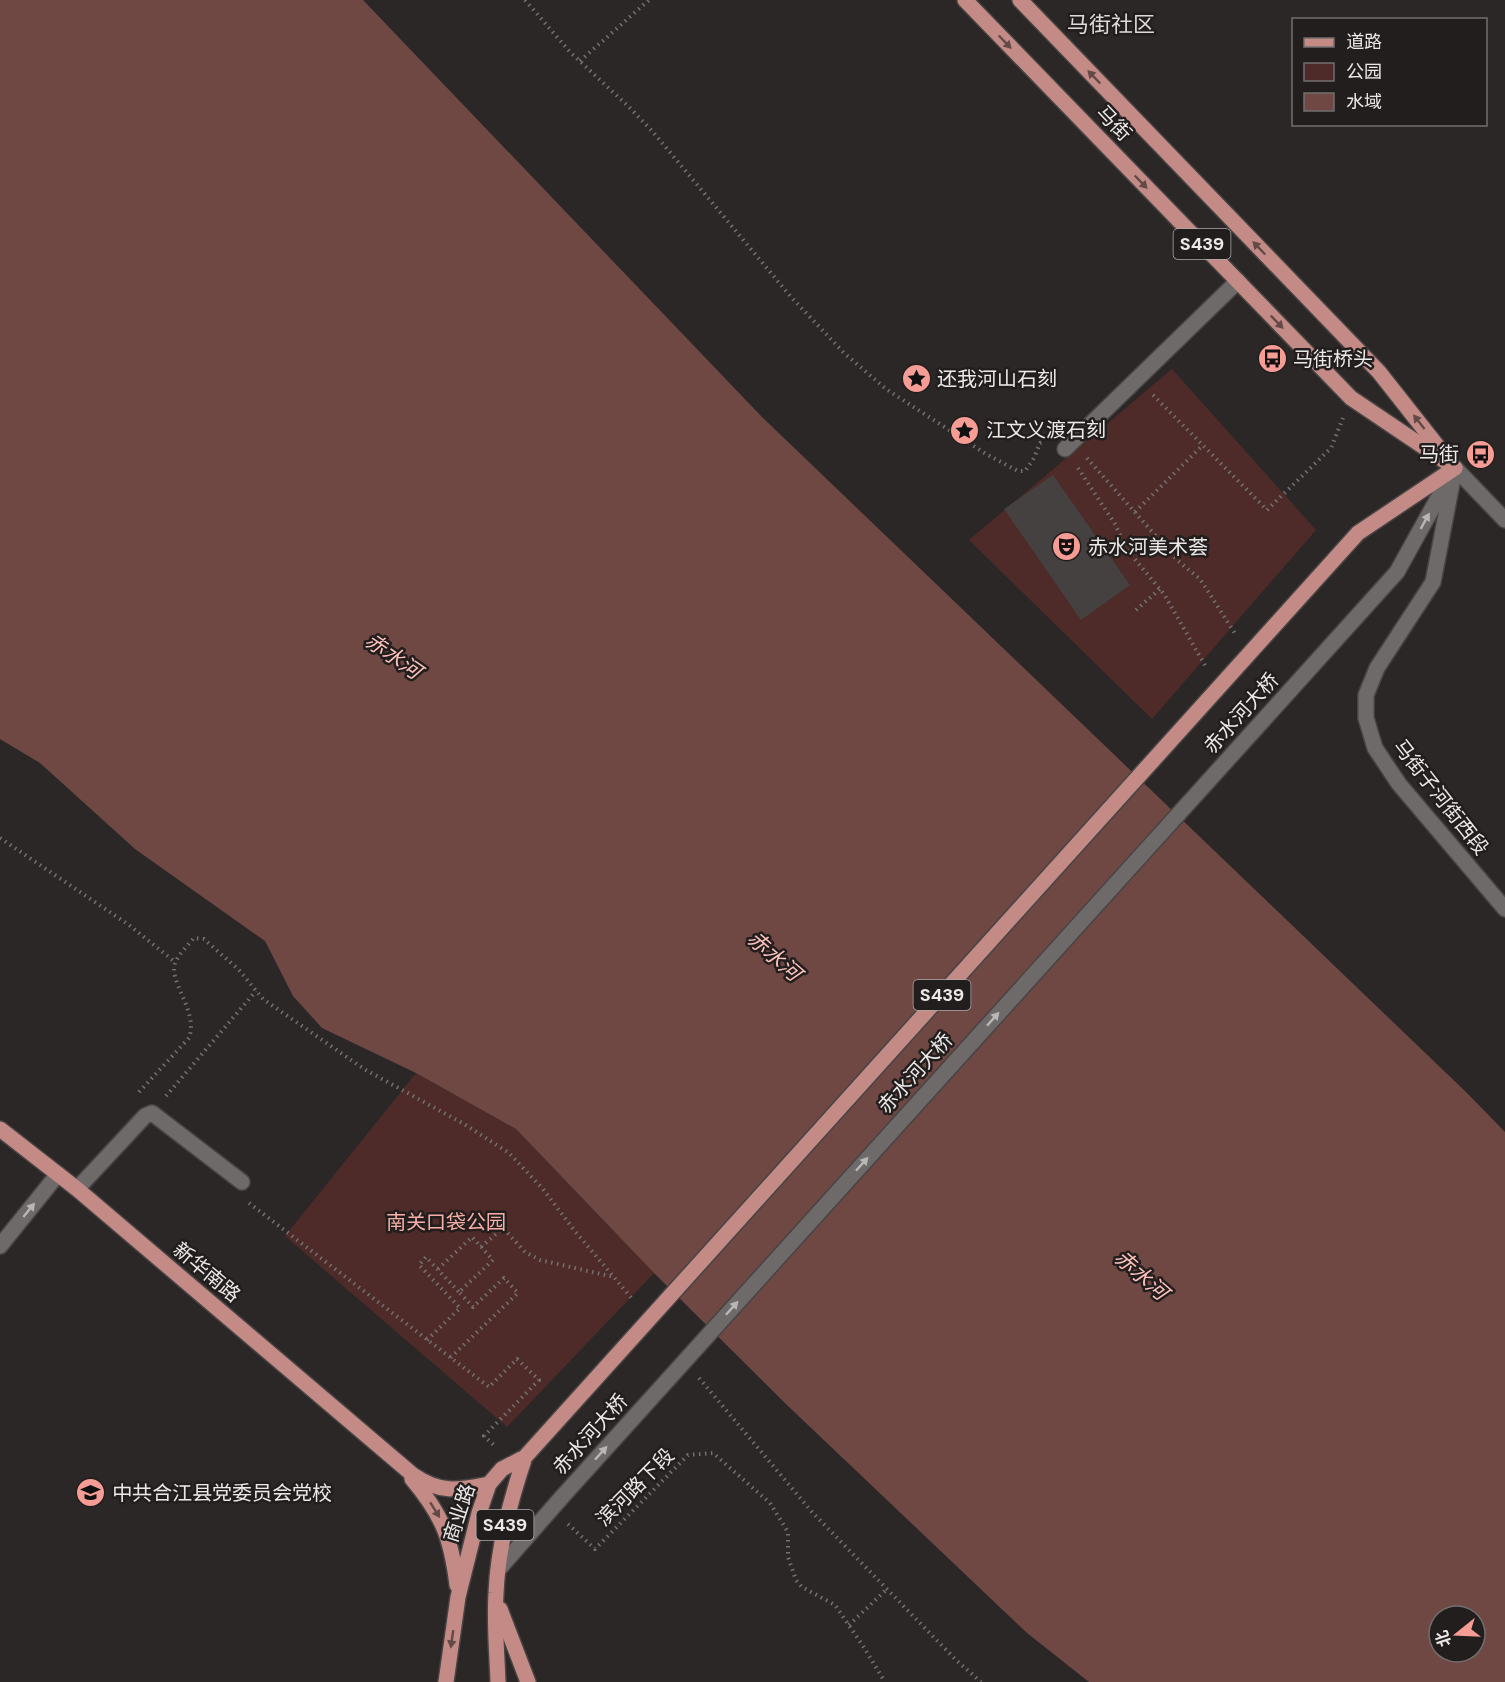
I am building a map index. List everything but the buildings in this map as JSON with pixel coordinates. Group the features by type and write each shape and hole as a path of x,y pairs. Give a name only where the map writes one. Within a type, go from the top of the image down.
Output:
{"main road":[{"name":"马街","path":"964,0 1351,398 1455,468"},
{"name":"马街","path":"1020,0 1379,372 1455,468"},
{"name":"赤水河大桥","path":"519,1460 1358,533 1455,468"},
{"name":"新华南路","path":"0,1129 76,1189 399,1463"},
{"name":"商业路","path":"446,1682 458,1597 476,1523 489,1484 502,1469 519,1460"},
{"name":"S439","path":"498,1682 496,1595 498,1570 504,1528 519,1460"},
{"path":"399,1463 413,1475 436,1488 458,1490 489,1484"},
{"path":"399,1463 420,1488 443,1525 453,1552 458,1597"},
{"path":"496,1595 528,1682"}],"street":[{"path":"1069,445 1238,281"},
{"path":"1455,468 1505,520"},
{"name":"赤水河大桥","path":"498,1570 1397,572 1455,468"},
{"name":"马街子河街西段","path":"1455,468 1433,582 1377,668 1366,695 1366,718 1376,748 1399,784 1505,909"},
{"path":"76,1189 145,1116 152,1113 242,1182"},
{"path":"0,1246 58,1174"}],"path":[{"path":"525,0 580,62 629,106 653,132 791,297 844,353 886,389 986,454 1018,471 1025,471 1040,443 1069,445 1135,512 1178,561 1200,579 1240,640"},
{"path":"580,62 650,0"},
{"path":"1138,379 1267,510 1331,448 1351,398"},
{"path":"1069,445 1082,476 1108,513 1127,550 1160,588 1203,664 1210,670"},
{"path":"1135,512 1203,445"},
{"path":"1136,610 1160,588"},
{"path":"0,838 129,925 175,962"},
{"path":"133,1098 189,1038 192,1029 187,1004 174,973 175,962 194,938 204,939 239,970 263,999 364,1069 464,1124 509,1153 543,1189 574,1230 636,1303"},
{"path":"152,1113 256,991"},
{"path":"244,1199 489,1387 517,1359 539,1380 484,1436 519,1460"},
{"path":"481,1247 503,1228 525,1252 540,1260 614,1277"},
{"path":"438,1269 472,1237 493,1260 459,1292"},
{"path":"427,1340 460,1308 419,1265 426,1257 473,1307 504,1278 518,1293 450,1358"},
{"path":"695,1373 812,1512 955,1659 981,1682"},
{"name":"滨河路下段","path":"551,1509 595,1549 688,1455 713,1453 770,1503 788,1532 788,1557 796,1580 802,1587 835,1605 885,1682"},
{"path":"849,1625 887,1590"}],"green space":[{"path":"1172,369 1316,530 1152,719 969,540"},
{"name":"南关口袋公园","path":"416,1073 516,1129 654,1273 507,1427 285,1236"}],"water":[{"name":"赤水河","path":"0,0 363,0 762,417 1505,1132 1505,1682 1089,1682 1027,1633 788,1406 654,1273 516,1129 416,1073 322,1028 293,996 265,941 135,849 40,763 0,739"}],"place":[{"name":"马街桥头","path":"1272,359"},
{"name":"还我河山石刻","path":"916,379"},
{"name":"江文义渡石刻","path":"965,430"},
{"name":"马街","path":"1480,454"},
{"name":"赤水河美术荟","path":"1067,547"},
{"name":"中共合江县党委员会党校","path":"91,1493"}],"district":[{"name":"马街社区","path":"1111,24"}]}
